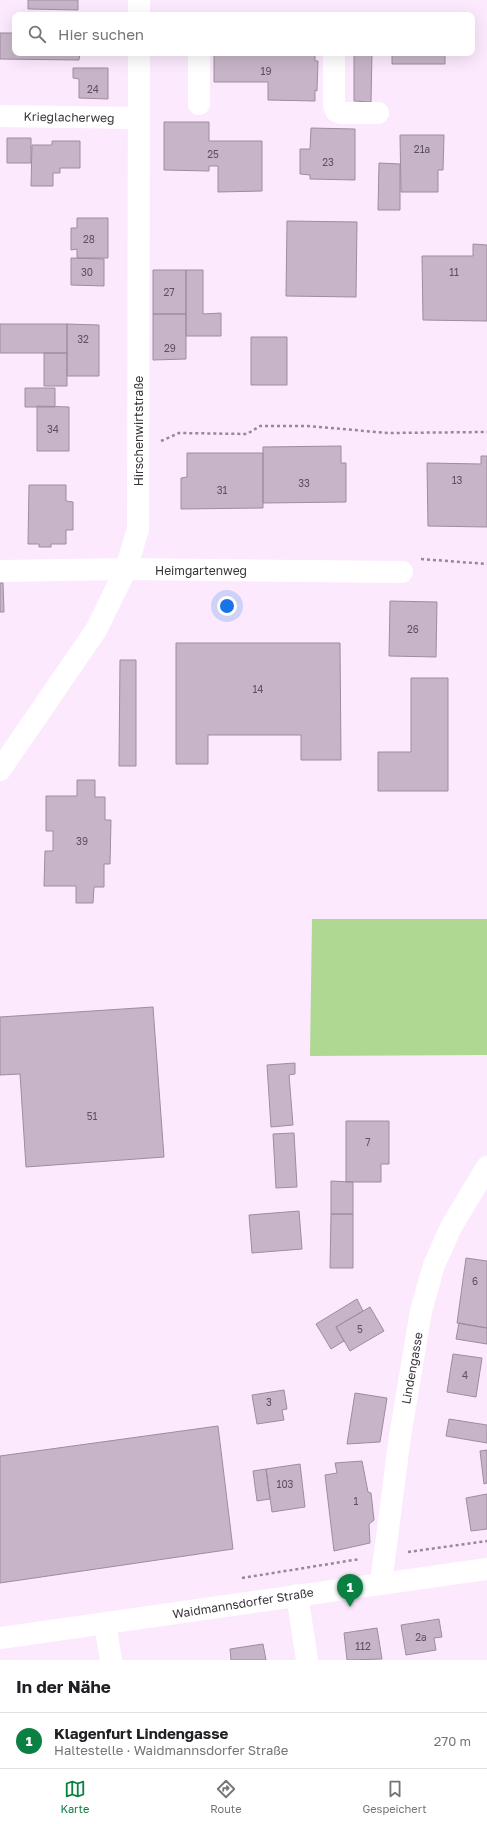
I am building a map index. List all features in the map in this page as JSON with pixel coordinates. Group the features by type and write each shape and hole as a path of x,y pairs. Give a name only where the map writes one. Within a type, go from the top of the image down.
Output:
{"street":[{"path":"139,0 139,12"},
{"name":"Hirschenwirtstraße","path":"0,770 96,630 126,570 138,529 139,56"},
{"path":"199,56 199,104"},
{"path":"334,56 334,105 336,111 378,113"},
{"name":"Krieglacherweg","path":"0,116 138,118"},
{"name":"Heimgartenweg","path":"0,570 126,570 410,565"},
{"name":"Lindengasse","path":"381,1583 400,1436 421,1311 434,1265 451,1227 487,1167"},
{"name":"Waidmannsdorfer Straße","path":"0,1638 487,1569"},
{"path":"297,1595 306,1660"},
{"path":"105,1624 112,1660"}],"path":[{"path":"138,454 178,433 247,434 260,426 308,426 388,433 487,432"},
{"path":"410,565 487,564"},
{"path":"240,1578 385,1555 487,1541"}],"green space":[{"path":"312,919 487,919 487,1055 310,1056"}],"building":[{"path":"28,0 78,0 78,10 28,9"},
{"path":"0,33 12,33 12,56 80,56 79,60 0,59"},
{"path":"214,56 315,56 315,61 318,61 317,91 315,90 315,101 268,100 268,82 214,82"},
{"path":"354,56 372,56 371,102 354,101"},
{"path":"392,56 445,56 445,64 392,64"},
{"path":"73,68 108,68 108,99 79,98 79,79 73,78"},
{"path":"164,122 209,122 209,141 262,141 262,191 218,192 218,166 209,166 209,171 164,170"},
{"path":"311,128 355,129 355,180 310,179 310,175 300,174 300,149 310,149"},
{"path":"400,135 444,135 443,170 438,170 438,192 401,192"},
{"path":"7,138 31,138 31,163 7,163"},
{"path":"52,141 80,141 80,168 60,168 60,173 53,173 53,186 31,186 32,145 52,145"},
{"path":"379,163 400,164 400,210 378,210"},
{"path":"77,218 108,218 108,258 77,258 77,249 71,250 71,228 77,228"},
{"path":"287,221 357,222 356,297 286,296"},
{"path":"473,244 487,245 487,321 423,320 422,256 473,256"},
{"path":"71,258 104,259 104,286 71,285"},
{"path":"153,270 186,270 186,314 153,314"},
{"path":"186,270 203,270 203,314 221,313 221,336 186,336"},
{"path":"153,314 186,314 186,359 153,360"},
{"path":"0,324 67,324 67,353 0,353"},
{"path":"67,324 99,325 99,376 67,376"},
{"path":"251,337 287,337 287,385 251,385"},
{"path":"44,353 67,353 67,386 44,386"},
{"path":"25,388 55,388 55,407 25,407"},
{"path":"37,406 69,407 69,451 37,451"},
{"path":"341,446 341,463 346,463 346,502 263,503 263,447"},
{"path":"187,453 263,453 263,508 181,509 181,478 187,477"},
{"path":"481,456 487,456 487,527 428,526 427,463 481,464"},
{"path":"29,485 66,485 66,501 73,502 73,530 66,530 66,544 51,544 51,547 39,547 39,544 28,544"},
{"path":"0,583 3,583 4,612 0,612"},
{"path":"390,601 437,602 436,657 389,656"},
{"path":"176,643 340,643 341,760 301,760 301,735 208,735 208,764 176,764"},
{"path":"120,660 136,660 136,766 119,766"},
{"path":"411,678 448,678 448,791 378,791 378,752 411,752"},
{"path":"77,780 95,780 95,797 105,797 105,820 111,820 110,864 104,864 104,887 94,887 93,903 76,903 76,886 44,886 45,851 53,851 53,831 46,831 46,796 77,796"},
{"path":"153,1007 164,1157 26,1167 20,1074 0,1075 0,1017"},
{"path":"295,1063 295,1074 289,1075 293,1125 271,1127 267,1065"},
{"path":"346,1121 389,1121 389,1164 381,1164 381,1182 346,1182"},
{"path":"294,1133 297,1187 276,1188 273,1134"},
{"path":"331,1181 353,1182 353,1214 331,1214"},
{"path":"299,1211 302,1249 252,1253 249,1215"},
{"path":"331,1214 353,1214 353,1268 330,1268"},
{"path":"466,1258 487,1261 487,1328 457,1323"},
{"path":"357,1299 363,1311 336,1327 344,1341 331,1349 316,1324"},
{"path":"370,1307 384,1331 350,1351 336,1327"},
{"path":"459,1323 487,1328 487,1344 456,1339"},
{"path":"453,1354 482,1358 476,1397 447,1392"},
{"path":"284,1390 287,1409 282,1410 284,1420 257,1424 252,1395"},
{"path":"355,1393 387,1398 380,1442 347,1444"},
{"path":"449,1419 487,1425 487,1443 446,1436"},
{"path":"218,1426 233,1549 0,1583 0,1456"},
{"path":"487,1450 487,1483 484,1484 480,1451"},
{"path":"362,1461 368,1492 371,1493 374,1520 369,1524 370,1543 334,1551 325,1475 337,1473 335,1463"},
{"path":"300,1464 305,1507 272,1512 266,1469"},
{"path":"266,1469 270,1499 257,1501 253,1471"},
{"path":"487,1494 487,1529 471,1531 466,1498"},
{"path":"439,1619 442,1637 434,1638 436,1650 406,1655 401,1625"},
{"path":"377,1628 382,1659 347,1660 344,1633"},
{"path":"263,1644 266,1660 231,1660 230,1649"}],"place":[{"name":"Klagenfurt Lindengasse","path":"350,1607"}]}
